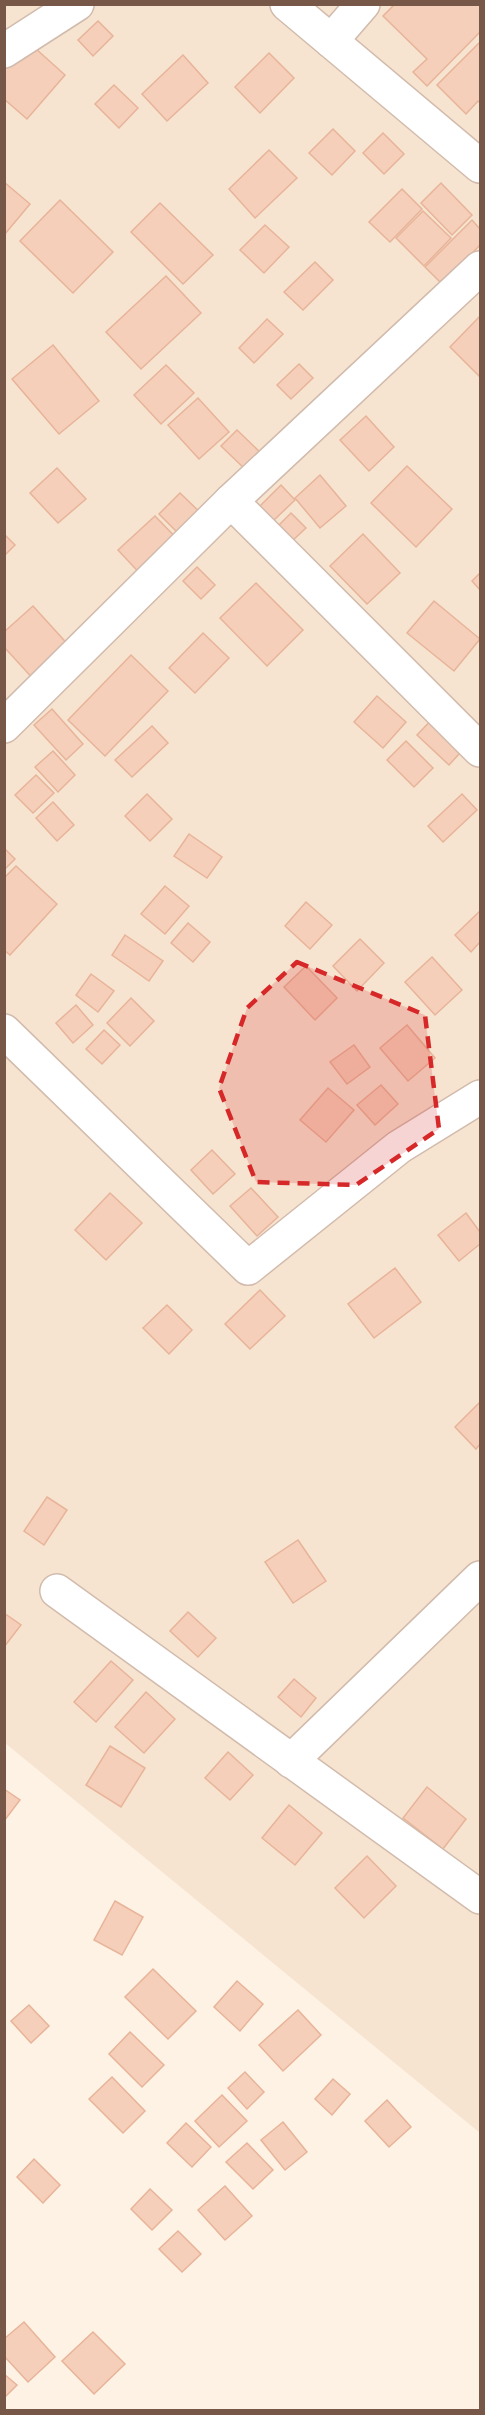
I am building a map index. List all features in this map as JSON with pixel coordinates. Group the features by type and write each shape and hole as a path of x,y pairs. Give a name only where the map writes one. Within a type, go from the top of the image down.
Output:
{"street":[{"path":"4,51 76,4"},
{"path":"287,4 480,166"},
{"path":"331,41 363,4"},
{"path":"4,726 231,501 480,268"},
{"path":"231,501 480,750"},
{"path":"4,1031 248,1268 399,1147 480,1097"},
{"path":"291,1761 480,1578"},
{"path":"57,1590 480,1898"}],"highlighted area":[{"path":"297,962 425,1015 439,1129 356,1185 256,1182 219,1088 247,1008"}],"shaded area":[{"path":"4,5 480,5 480,2133 5,1743"}],"building":[{"path":"395,4 480,4 480,32 427,86 413,72 427,59 383,16"},
{"path":"98,21 113,36 93,56 78,40"},
{"path":"25,39 65,75 27,119 4,99 4,63"},
{"path":"480,42 480,103 478,101 466,114 437,85"},
{"path":"269,53 294,78 260,113 235,87"},
{"path":"183,55 208,83 167,121 142,94"},
{"path":"114,85 138,108 119,128 95,104"},
{"path":"333,129 355,151 332,175 309,153"},
{"path":"383,133 404,154 384,174 363,153"},
{"path":"269,150 297,178 255,218 229,189"},
{"path":"4,182 30,204 5,234 4,233"},
{"path":"441,183 472,215 452,235 421,203"},
{"path":"402,189 422,209 390,242 369,222"},
{"path":"60,200 113,252 73,293 20,241"},
{"path":"160,203 213,255 183,284 131,232"},
{"path":"423,211 451,238 424,266 396,238"},
{"path":"472,220 480,229 480,245 442,284 425,267"},
{"path":"265,225 289,247 264,273 240,250"},
{"path":"315,262 333,280 303,310 284,292"},
{"path":"166,276 201,313 141,369 106,332"},
{"path":"480,316 480,377 450,347"},
{"path":"267,319 283,334 254,363 239,348"},
{"path":"53,345 99,401 59,434 12,379"},
{"path":"299,364 313,378 291,399 277,385"},
{"path":"166,365 194,393 161,424 134,395"},
{"path":"198,398 229,432 199,459 168,425"},
{"path":"366,416 394,447 369,471 340,440"},
{"path":"237,430 264,456 248,472 221,446"},
{"path":"407,466 452,509 416,547 371,503"},
{"path":"57,468 86,499 58,523 30,493"},
{"path":"320,475 346,506 320,528 295,498"},
{"path":"281,485 295,500 273,521 259,507"},
{"path":"180,493 208,520 186,541 159,514"},
{"path":"291,513 306,528 291,542 277,527"},
{"path":"155,516 183,545 146,580 118,550"},
{"path":"4,534 15,545 4,556"},
{"path":"363,534 400,573 367,604 330,566"},
{"path":"197,567 215,585 201,599 183,581"},
{"path":"480,573 480,590 472,581"},
{"path":"256,583 303,630 267,666 220,618"},
{"path":"434,601 480,639 454,671 407,633"},
{"path":"33,606 72,649 36,682 4,647 4,632"},
{"path":"203,633 229,658 195,693 169,668"},
{"path":"131,655 168,691 105,756 68,720"},
{"path":"377,696 406,722 383,748 354,722"},
{"path":"52,709 83,744 66,760 34,725"},
{"path":"438,713 469,743 449,765 417,735"},
{"path":"152,726 168,743 132,777 115,760"},
{"path":"406,741 433,768 414,787 387,760"},
{"path":"53,751 75,775 58,792 35,767"},
{"path":"36,775 54,793 33,813 15,795"},
{"path":"147,794 172,819 150,841 125,816"},
{"path":"462,794 477,810 443,842 428,826"},
{"path":"53,802 74,825 57,841 36,818"},
{"path":"189,834 222,857 207,878 174,856"},
{"path":"4,848 15,859 4,870"},
{"path":"16,866 57,904 10,955 4,950 4,878"},
{"path":"165,886 189,906 165,934 141,914"},
{"path":"306,902 332,925 310,949 285,926"},
{"path":"480,911 480,942 471,952 455,935"},
{"path":"188,923 210,942 193,962 171,943"},
{"path":"125,935 163,961 149,981 112,955"},
{"path":"360,939 384,963 357,991 333,966"},
{"path":"432,957 462,990 435,1015 405,982"},
{"path":"306,966 337,998 315,1020 284,987"},
{"path":"91,974 114,991 98,1012 76,995"},
{"path":"131,998 154,1021 130,1046 107,1023"},
{"path":"76,1005 93,1025 73,1043 56,1023"},
{"path":"407,1025 435,1058 408,1081 380,1048"},
{"path":"104,1030 120,1045 102,1064 86,1049"},
{"path":"354,1045 370,1067 347,1084 330,1062"},
{"path":"381,1085 398,1104 375,1125 357,1105"},
{"path":"328,1088 354,1110 326,1142 300,1120"},
{"path":"212,1150 235,1174 213,1194 191,1170"},
{"path":"251,1188 278,1217 257,1236 230,1206"},
{"path":"110,1193 142,1223 106,1260 75,1230"},
{"path":"466,1213 480,1232 480,1244 459,1261 438,1235"},
{"path":"395,1268 421,1302 374,1338 348,1304"},
{"path":"260,1290 285,1316 250,1349 225,1324"},
{"path":"167,1305 192,1330 169,1354 143,1328"},
{"path":"480,1402 480,1444 476,1449 455,1427"},
{"path":"47,1497 67,1510 44,1545 24,1531"},
{"path":"298,1540 326,1581 293,1603 265,1562"},
{"path":"188,1612 216,1638 198,1657 170,1631"},
{"path":"4,1613 21,1625 4,1647"},
{"path":"111,1661 133,1680 96,1722 74,1702"},
{"path":"294,1679 316,1698 301,1717 278,1697"},
{"path":"146,1692 175,1719 144,1753 115,1727"},
{"path":"110,1746 145,1768 121,1807 86,1785"},
{"path":"228,1752 253,1775 230,1800 205,1778"},
{"path":"427,1787 466,1819 443,1849 403,1818"},
{"path":"4,1789 20,1800 4,1821"},
{"path":"289,1805 322,1833 295,1865 262,1838"},
{"path":"367,1856 396,1886 364,1918 335,1888"},
{"path":"115,1901 143,1917 122,1955 94,1940"},
{"path":"153,1969 196,2011 168,2039 125,1997"},
{"path":"237,1981 263,2004 240,2031 214,2007"},
{"path":"29,2005 49,2026 31,2043 11,2021"},
{"path":"298,2010 321,2035 283,2071 259,2045"},
{"path":"130,2032 164,2065 142,2087 109,2054"},
{"path":"245,2072 264,2092 247,2109 228,2088"},
{"path":"112,2077 145,2111 123,2133 89,2099"},
{"path":"333,2079 350,2094 332,2115 315,2099"},
{"path":"222,2095 247,2121 219,2147 195,2121"},
{"path":"387,2100 411,2127 389,2147 365,2121"},
{"path":"283,2122 307,2152 285,2170 261,2140"},
{"path":"186,2123 211,2147 192,2167 167,2143"},
{"path":"247,2143 273,2170 253,2189 226,2162"},
{"path":"34,2159 60,2185 43,2203 17,2177"},
{"path":"225,2186 252,2216 225,2240 198,2210"},
{"path":"150,2189 172,2210 152,2230 131,2209"},
{"path":"178,2231 201,2254 182,2272 159,2249"},
{"path":"24,2322 55,2357 28,2382 4,2356 4,2339"},
{"path":"93,2332 125,2364 94,2394 62,2361"},
{"path":"4,2374 17,2385 4,2398"}]}
